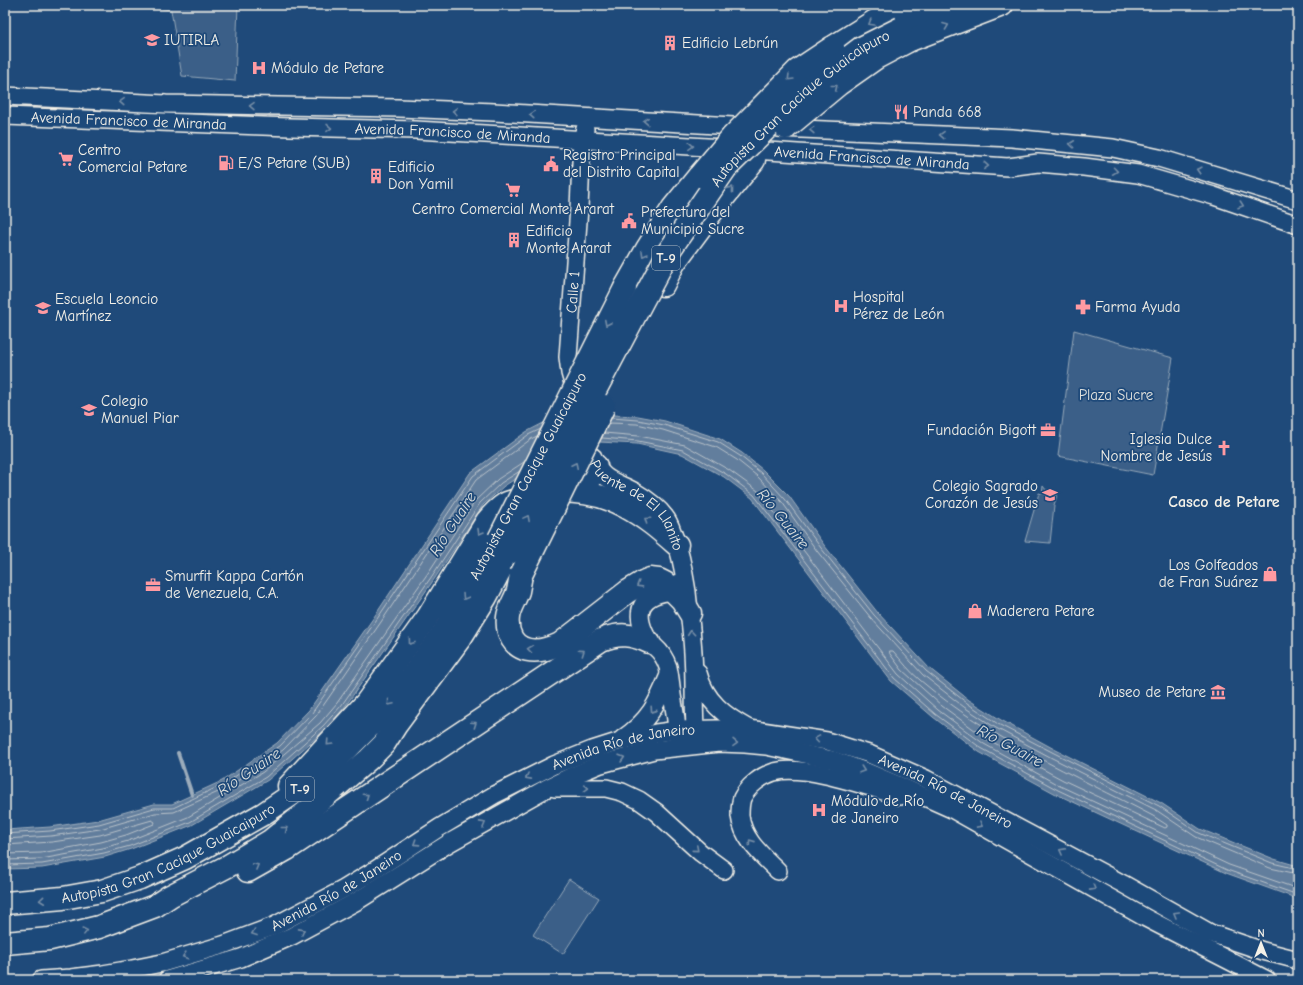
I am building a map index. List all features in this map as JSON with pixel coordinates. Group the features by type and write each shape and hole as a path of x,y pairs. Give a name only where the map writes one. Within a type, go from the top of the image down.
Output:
{"highway":[{"name":"Autopista Gran Cacique Guaicaipuro","path":"5,943 50,939 99,927 155,906 170,896 228,866 270,841 327,795 384,744 396,725 461,637 486,597 504,546 625,288 673,208 732,137 797,71 873,22 905,5"},
{"name":"Autopista Gran Cacique Guaicaipuro","path":"384,744 399,735 415,720 451,674 493,611 521,575 674,263 711,213 754,160 778,134 839,84 876,58 905,34 956,5"},
{"name":"Autopista Gran Cacique Guaicaipuro","path":"5,903 63,898 102,891 140,878 185,858 263,814 322,774 374,722 411,677 504,546 669,252 726,168 807,89 861,48 1002,5"},
{"path":"574,491 591,478 596,466"},
{"path":"263,814 366,703 428,618 487,521 494,512 506,504 529,495 552,492 574,491 593,494 624,506 651,522 677,545"},
{"path":"521,575 518,591 508,617 508,627 513,641 524,649 551,649 560,644 627,592 645,581 655,579 665,583 682,600 690,613"},
{"path":"155,906 205,891 222,884 287,849 601,640 611,636 624,635 635,636 649,642"}],"street":[{"name":"Avenida Francisco de Miranda","path":"5,96 166,104 399,108 735,126 1012,138 1113,148 1159,158 1298,200"},
{"name":"Avenida Francisco de Miranda","path":"5,116 290,127 416,130 582,139 1008,167 1038,163 1138,174 1214,196 1298,225"},
{"path":"570,117 582,139"},
{"name":"Calle 1","path":"570,373 568,357 579,208 582,139 588,118"},
{"path":"1277,193 1298,188"},
{"name":"Puente de El Llanito","path":"570,373 596,466 605,476 651,502 657,507 666,518 677,545 683,568 690,613 696,737"},
{"name":"Puente de El Llanito","path":"672,591 680,581 683,568"},
{"path":"672,591 652,596 640,609 642,626 649,642 663,654 669,674 678,738"},
{"path":"693,653 700,683 712,702 738,723 749,729"},
{"path":"617,742 632,732 649,715 656,705 669,674"},
{"name":"Avenida Río de Janeiro","path":"41,980 103,974 154,964 223,944 274,926 350,885 494,795 554,765 592,750 617,742 656,733 678,738 696,737 749,729 827,741 869,754 926,779 1123,884 1267,980"},
{"name":"Avenida Río de Janeiro","path":"696,737 719,743 778,748 833,760 867,772 952,809 1144,917 1208,941"},
{"name":"Avenida Río de Janeiro","path":"167,980 241,958 292,936 357,901 449,843 547,788 601,764 654,750 678,738"},
{"path":"778,871 752,845 743,828 740,811 740,802 748,788 763,776 774,772 786,770 816,773 952,809"},
{"path":"547,788 606,788 622,792 640,800 656,812 695,848 724,870"},
{"path":"1208,941 1263,951 1298,960"},
{"path":"1208,941 1221,966 1246,980"}],"green space":[{"path":"132,5 238,5 235,81 182,76 171,10"},
{"name":"Plaza Sucre","path":"1074,330 1173,358 1153,475 1058,456"},
{"path":"1043,486 1046,490 1058,492 1054,505 1050,543 1025,541 1039,493 1042,494"},
{"path":"569,879 599,898 563,954 533,935"}],"water":[{"name":"Río Guaire","path":"588,414 638,416 665,421 720,439 742,453 763,470 789,496 824,545 878,613 929,668 969,700 1001,720 1056,750 1161,803 1200,829 1274,859 1298,866 1298,899 1226,873 1056,794 979,752 933,717 891,681 752,498 724,477 682,454 637,444 599,442 556,453 504,486 483,505 435,578 344,708 326,729 268,780 192,825 131,849 105,857 42,868 5,869 5,830 50,827 98,820 154,804 172,804 222,781 277,743 309,710 374,617 470,473 526,432 555,417"}],"waterway":[{"path":"178,753 192,795"}],"place":[{"name":"IUTIRLA","path":"152,40"},
{"name":"Edificio Lebrún","path":"670,43"},
{"name":"Módulo de Petare","path":"259,68"},
{"name":"Panda 668","path":"901,112"},
{"name":"Centro Comercial Petare","path":"66,159"},
{"name":"E/S Petare (SUB)","path":"226,163"},
{"name":"Registro Principal del Distrito Capital","path":"551,164"},
{"name":"Edificio Don Yamil","path":"376,176"},
{"name":"Centro Comercial Monte Ararat","path":"513,190"},
{"name":"Prefectura del Municipio Sucre","path":"629,221"},
{"name":"Edificio Monte Ararat","path":"514,240"},
{"name":"Hospital Pérez de León","path":"841,306"},
{"name":"Farma Ayuda","path":"1083,307"},
{"name":"Escuela Leoncio Martínez","path":"43,308"},
{"name":"Colegio Manuel Piar","path":"89,410"},
{"name":"Fundación Bigott","path":"1048,430"},
{"name":"Iglesia Dulce Nombre de Jesús","path":"1224,448"},
{"name":"Colegio Sagrado Corazón de Jesús","path":"1050,495"},
{"name":"Los Golfeados de Fran Suárez","path":"1270,574"},
{"name":"Smurfit Kappa Cartón de Venezuela, C.A.","path":"153,585"},
{"name":"Maderera Petare","path":"975,611"},
{"name":"Museo de Petare","path":"1218,692"},
{"name":"Módulo de Río de Janeiro","path":"819,810"}],"district":[{"name":"Casco de Petare","path":"1224,502"}]}
